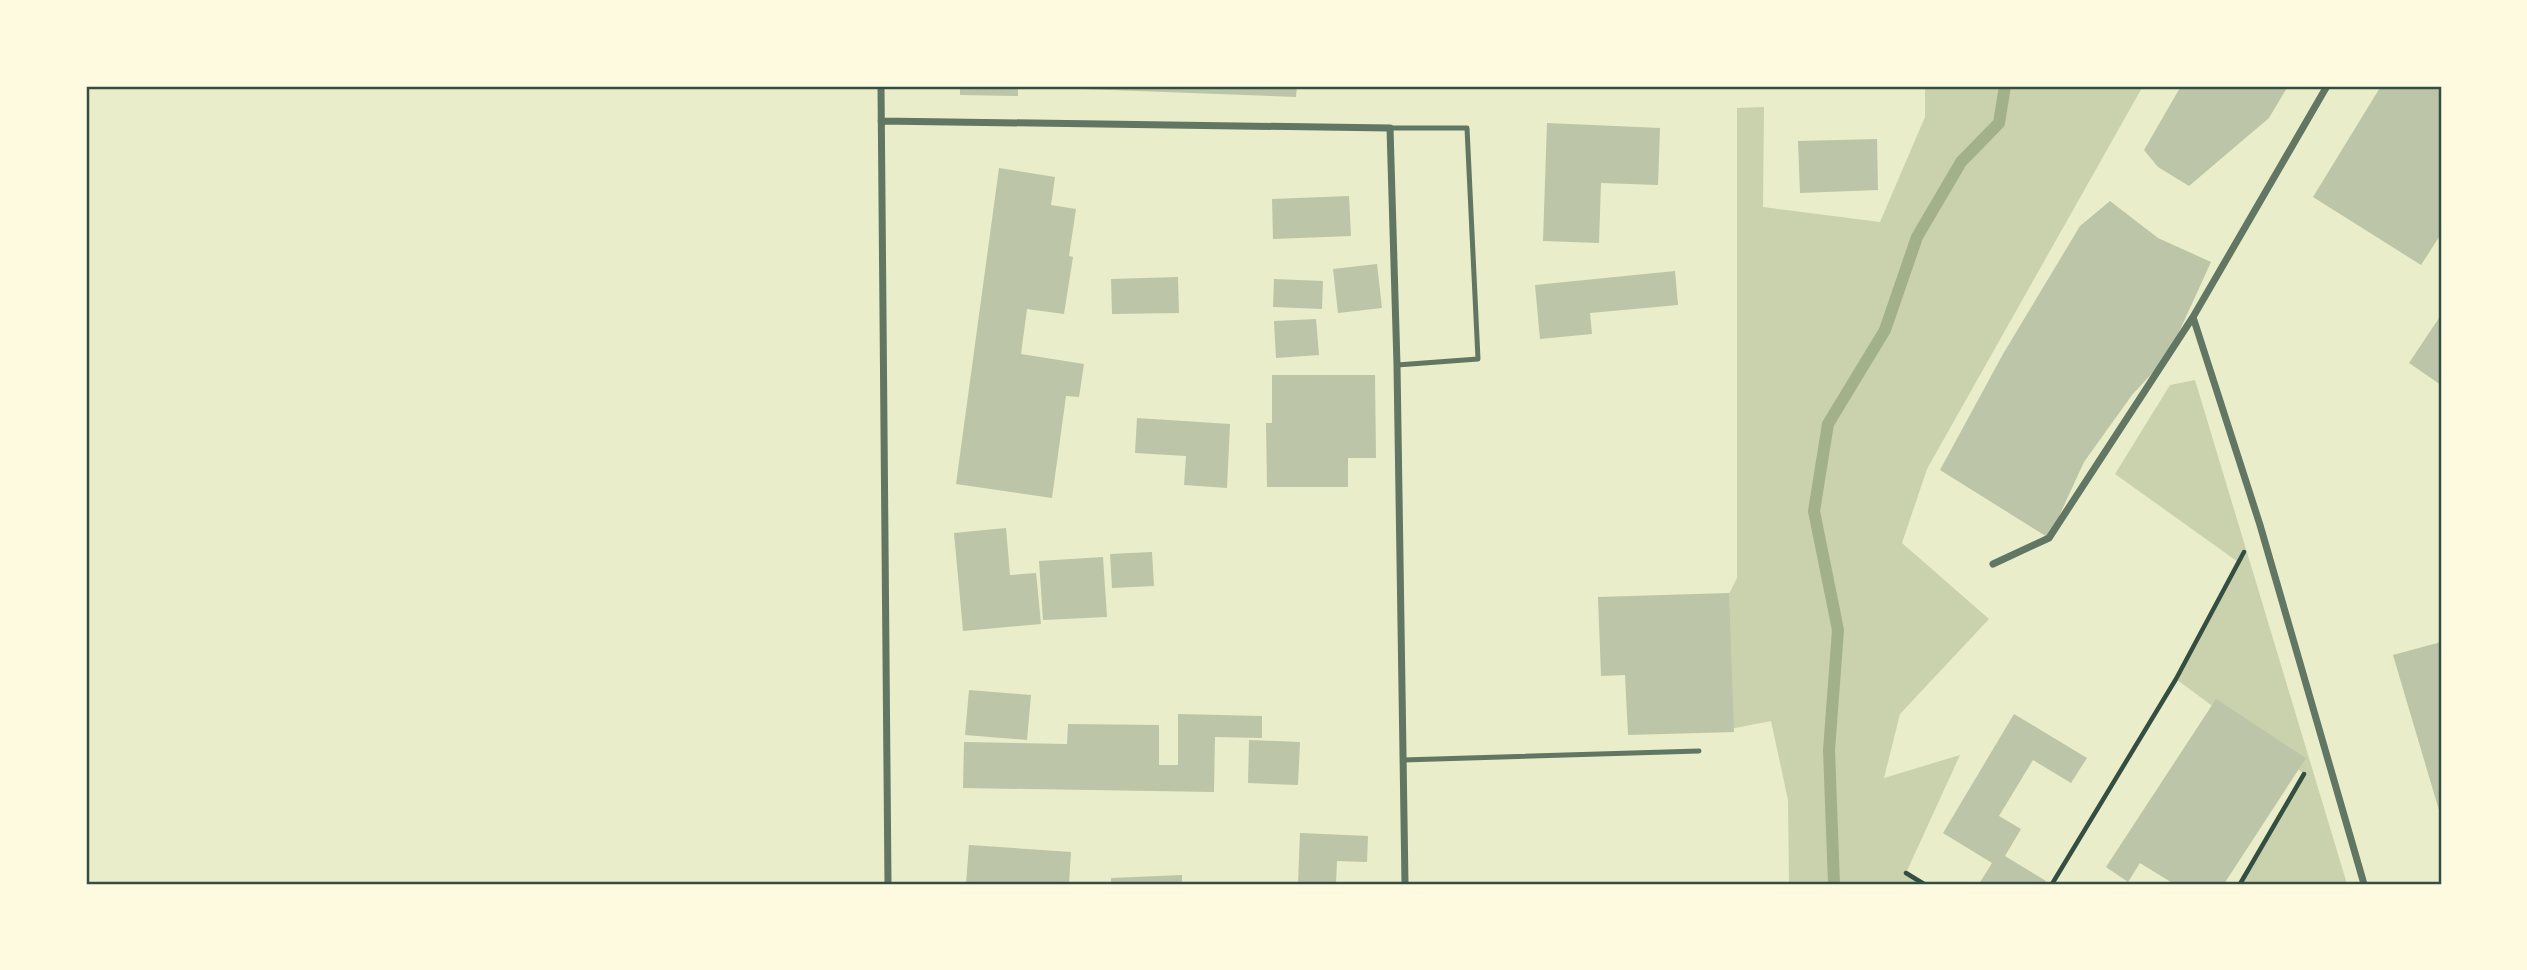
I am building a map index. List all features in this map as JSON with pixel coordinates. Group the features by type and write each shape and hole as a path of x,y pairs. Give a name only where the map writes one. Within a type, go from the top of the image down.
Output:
{"street":[{"path":"881,86 888,884"},
{"path":"1993,564 2049,538 2193,317 2327,86"},
{"path":"881,121 1390,128 1397,365 1405,884"},
{"path":"2193,317 2260,525 2364,884"}],"lane":[{"path":"1390,128 1468,128 1479,359 1397,365"},
{"path":"1403,760 1699,751"}],"path":[{"path":"2052,884 2176,679 2238,562"},
{"path":"2240,884 2304,774"},
{"path":"1906,873 1924,884"}],"green space":[{"path":"1925,86 2143,86 1927,469 1902,543 1989,619 1900,714 1884,778 1960,755 1906,873 1924,884 1789,884 1788,800 1771,721 1725,730 1725,602 1737,578 1737,108 1764,107 1763,207 1880,222 1925,117"},
{"path":"2195,380 2347,884 2248,884 2242,881 2304,774 2176,679 2238,562 2115,474 2170,385"}],"building":[{"path":"960,86 1018,86 1018,96 960,95"},
{"path":"1056,86 1297,86 1296,97"},
{"path":"2181,86 2288,86 2269,118 2189,186 2158,167 2144,150"},
{"path":"2381,86 2441,86 2441,234 2421,265 2313,197"},
{"path":"1547,123 1660,128 1658,185 1601,183 1599,243 1543,241"},
{"path":"1877,139 1878,190 1800,193 1798,141"},
{"path":"999,168 1055,177 1051,205 1076,209 1069,256 1073,257 1064,314 1027,309 1021,354 1084,364 1079,397 1066,396 1052,498 956,484"},
{"path":"1349,196 1351,236 1273,239 1272,199"},
{"path":"2110,201 2158,238 2211,262 2168,356 2132,395 2084,462 2049,538 1940,470 2003,354 2080,226"},
{"path":"1377,264 1382,308 1338,313 1333,269"},
{"path":"1675,271 1678,305 1590,313 1592,334 1540,339 1535,285"},
{"path":"1178,277 1179,313 1112,314 1111,279"},
{"path":"1274,279 1323,281 1322,309 1273,307"},
{"path":"2441,315 2441,385 2409,363"},
{"path":"1316,319 1319,355 1276,358 1274,321"},
{"path":"1272,375 1375,375 1376,458 1348,458 1348,487 1267,487 1266,423 1272,423"},
{"path":"1137,418 1230,424 1227,488 1184,485 1186,456 1135,453"},
{"path":"1006,528 1010,575 1036,573 1041,624 963,631 954,533"},
{"path":"1152,552 1154,586 1112,588 1110,554"},
{"path":"1103,557 1107,617 1043,620 1039,561"},
{"path":"1729,593 1734,732 1628,735 1625,675 1601,676 1598,597"},
{"path":"2441,642 2441,817 2393,655"},
{"path":"969,690 1031,695 1027,740 965,735"},
{"path":"2216,699 2306,758 2224,884 2174,884 2140,863 2128,882 2106,867"},
{"path":"1178,714 1262,716 1262,738 1215,737 1214,792 963,788 964,742 1067,744 1068,724 1159,725 1159,765 1178,765"},
{"path":"2014,714 2087,758 2071,783 2033,760 1999,816 2021,829 2005,856 2046,881 2044,884 1979,884 1992,863 1943,833"},
{"path":"1249,740 1300,742 1298,785 1248,783"},
{"path":"1300,833 1368,836 1367,862 1337,861 1336,884 1298,884"},
{"path":"969,845 1071,852 1069,884 966,884"},
{"path":"1182,875 1182,884 1111,884 1111,878"}],"waterway":[{"path":"1834,884 1829,750 1838,630 1814,511 1828,424 1885,330 1917,237 1961,162 1999,123 2005,86"}]}
